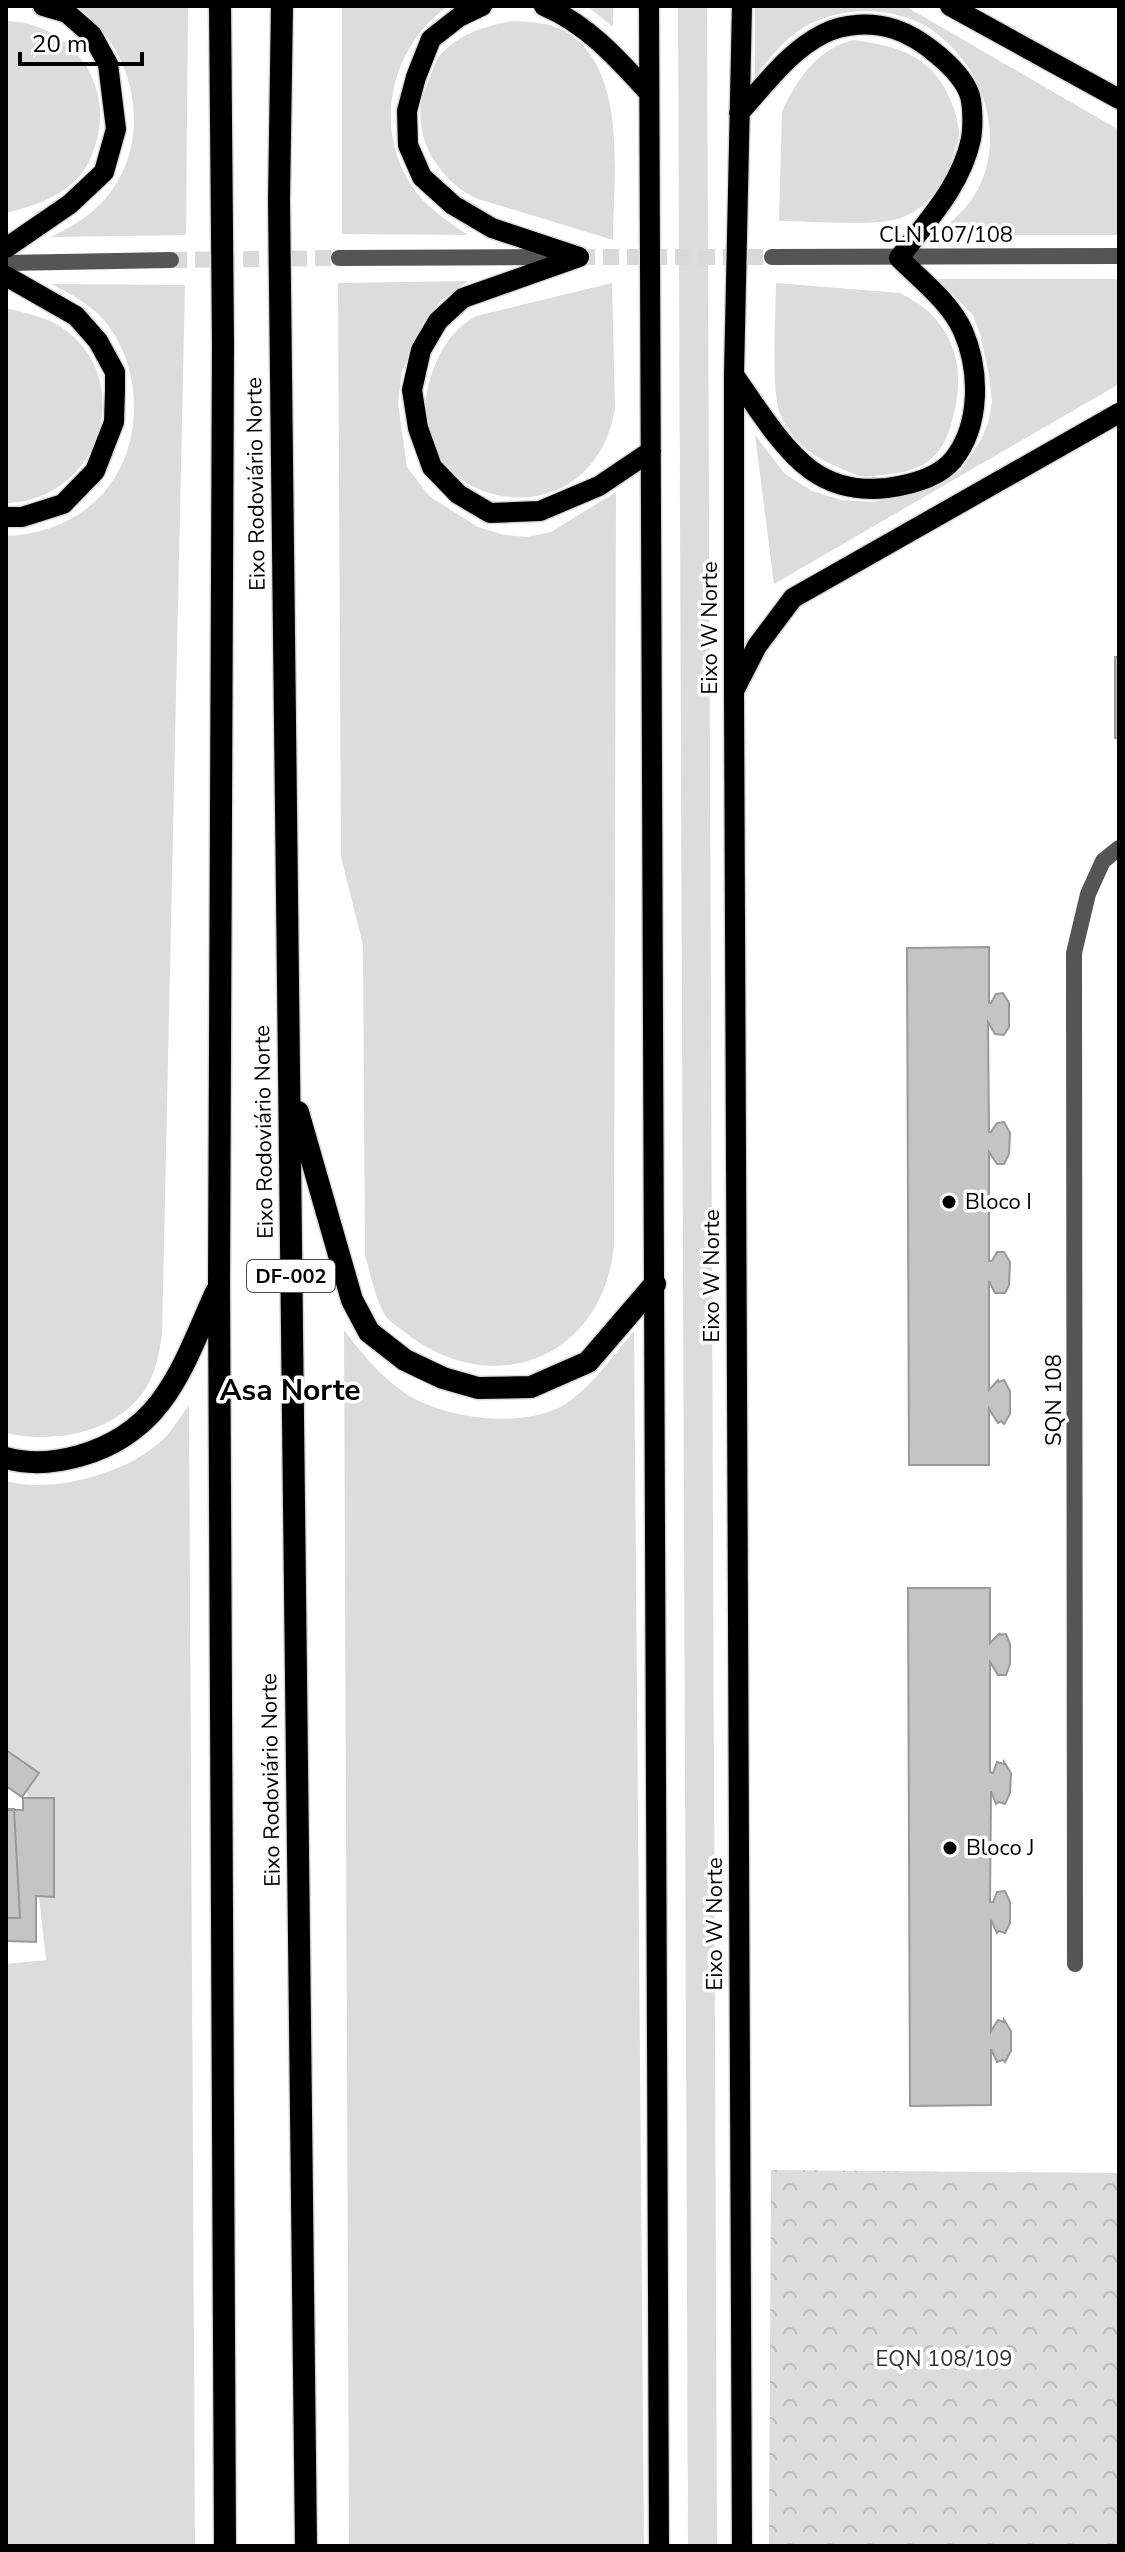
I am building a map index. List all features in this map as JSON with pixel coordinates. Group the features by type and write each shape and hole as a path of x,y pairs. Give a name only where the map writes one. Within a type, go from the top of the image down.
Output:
{"highway":[{"name":"Eixo Rodoviário Norte","path":"220,6 223,360 219,1283 225,2546"},
{"name":"Eixo Rodoviário Norte","path":"282,6 279,200 306,2546"},
{"path":"289,1084 352,1300 369,1332 405,1360 443,1378 478,1388 531,1387 588,1362 655,1284"},
{"path":"6,1458 49,1463 69,1459 99,1450 135,1431 159,1405 183,1365 219,1283"}],"main road":[{"path":"6,248 70,204 104,172 116,129 108,64 92,35 67,13 43,6"},
{"path":"482,6 459,17 431,39 407,111 408,145 422,177 453,205 492,228 579,257"},
{"path":"544,6 564,15 606,47 649,93"},
{"path":"649,6 659,2546"},
{"name":"Eixo W Norte","path":"742,6 734,375 742,2546"},
{"path":"950,6 1119,99"},
{"path":"734,375 763,417 809,469 843,486 868,490 905,486 952,461 972,421 976,395 973,366 963,331 952,313 899,258 951,188 971,137 970,97 955,70 924,45 894,29 853,24 823,34 792,56 739,113"},
{"path":"579,257 463,298 438,321 421,350 412,390 418,428 432,467 458,494 490,513 540,511 599,486 651,451"},
{"path":"6,276 76,316 98,341 115,372 114,422 95,471 63,504 22,517 6,517"},
{"path":"734,692 757,646 793,598 1119,413"}],"street":[{"name":"CLN 107/108","path":"772,257 1119,256"},
{"path":"339,258 579,257"},
{"path":"6,263 171,260"},
{"name":"SQN 108","path":"1075,1964 1074,953 1088,894 1103,861 1119,848"}],"green space":[{"path":"74,6 188,6 186,235 51,237 89,214 114,187 127,161 133,133 133,104 127,75 115,49 97,25"},
{"path":"342,6 448,6 412,44 400,67 393,92 391,118 394,144 402,169 416,192 447,221 468,235 342,234"},
{"path":"587,6 613,6 613,27"},
{"path":"678,6 707,6 717,2546 688,2546"},
{"path":"755,6 905,6 1119,130 1119,235 937,235 974,196 986,167 990,145 984,100 963,60 929,28 915,20 865,11 831,16 801,29 776,51 755,78"},
{"path":"6,21 29,24 50,32 68,45 93,79 99,100 100,123 92,155 78,178 53,196 6,213"},
{"path":"513,21 561,29 583,46 598,68 608,95 613,124 613,240 478,199 453,183 433,159 426,145 420,115 422,99 439,57 465,36"},
{"path":"854,40 902,51 927,66 939,79 952,105 959,131 948,170 929,199 901,218 859,223 779,221 782,112 801,77 819,58"},
{"path":"937,279 1119,279 1119,384 774,584 755,435 785,474 812,491 841,500 874,502 920,489 961,470 981,440 992,401 980,334 973,315"},
{"path":"468,281 440,302 423,323 402,371 398,403 407,467 429,496 478,527 504,535 527,537 551,532 616,492 614,1245 606,1283 590,1315 568,1340 540,1357 509,1365 475,1364 441,1354 390,1321 377,1298 365,1255 363,945 341,857 338,283"},
{"path":"612,283 615,408 598,454 570,483 534,496 497,495 463,481 438,455 426,418 432,373 449,340 476,316"},
{"path":"776,283 900,293 931,315 951,342 958,376 950,428 932,458 912,470 863,477 820,459 797,440 785,425 778,405 775,371"},
{"path":"51,284 185,285 162,1335 146,1388 119,1416 84,1432 44,1437 6,1433 6,536 35,532 62,523 85,510 104,493 128,447 133,420 133,390 129,371 114,334 91,308"},
{"path":"6,308 51,321 64,329 87,352 99,379 103,408 97,436 84,462 64,483 38,497 6,503"},
{"path":"344,1330 383,1375 414,1399 457,1414 505,1419 549,1412 567,1403 594,1379 634,1331 644,2546 349,2546"},
{"path":"189,1405 195,2546 6,2546 6,1964 46,1960 26,1783 6,1762 6,1481 44,1485 65,1483 86,1479 126,1464 162,1440"},
{"name":"EQN 108/109","path":"771,2170 1119,2173 1119,2546 769,2546"}],"building":[{"path":"1115,657 1119,657 1119,738 1115,738"},
{"name":"Bloco I","path":"989,947 989,1003 996,994 1003,993 1009,1003 1009,1027 1004,1035 995,1034 988,1022 989,1132 997,1123 1004,1122 1010,1133 1009,1154 1004,1164 997,1164 989,1152 989,1261 997,1252 1004,1252 1010,1262 1009,1285 1005,1293 995,1293 989,1281 989,1390 998,1380 1004,1380 1010,1391 1010,1414 1004,1424 1001,1421 998,1423 989,1409 989,1465 909,1465 907,948"},
{"name":"Bloco J","path":"908,1588 990,1588 990,1643 1000,1633 1006,1634 1010,1644 1010,1664 1006,1675 998,1675 990,1662 990,1772 993,1773 997,1762 1004,1762 1011,1773 1010,1793 1005,1804 996,1804 991,1791 990,1902 993,1902 997,1892 1005,1891 1010,1902 1010,1923 1005,1933 997,1933 991,1920 991,2031 998,2020 1004,2020 1011,2031 1011,2051 1005,2062 997,2062 991,2049 991,2105 910,2106"},
{"path":"6,1750 39,1773 22,1797 6,1786"},
{"path":"23,1798 54,1798 54,1897 36,1896 36,1942 6,1941 6,1810 23,1810"},
{"path":"6,1809 14,1809 20,1918 6,1918"}],"tunnel":[{"path":"579,257 772,257"},
{"path":"171,260 339,258"}],"place":[{"name":"Bloco I","path":"949,1202"},
{"name":"Bloco J","path":"950,1848"}],"district":[{"name":"Asa Norte","path":"290,1390"}]}
